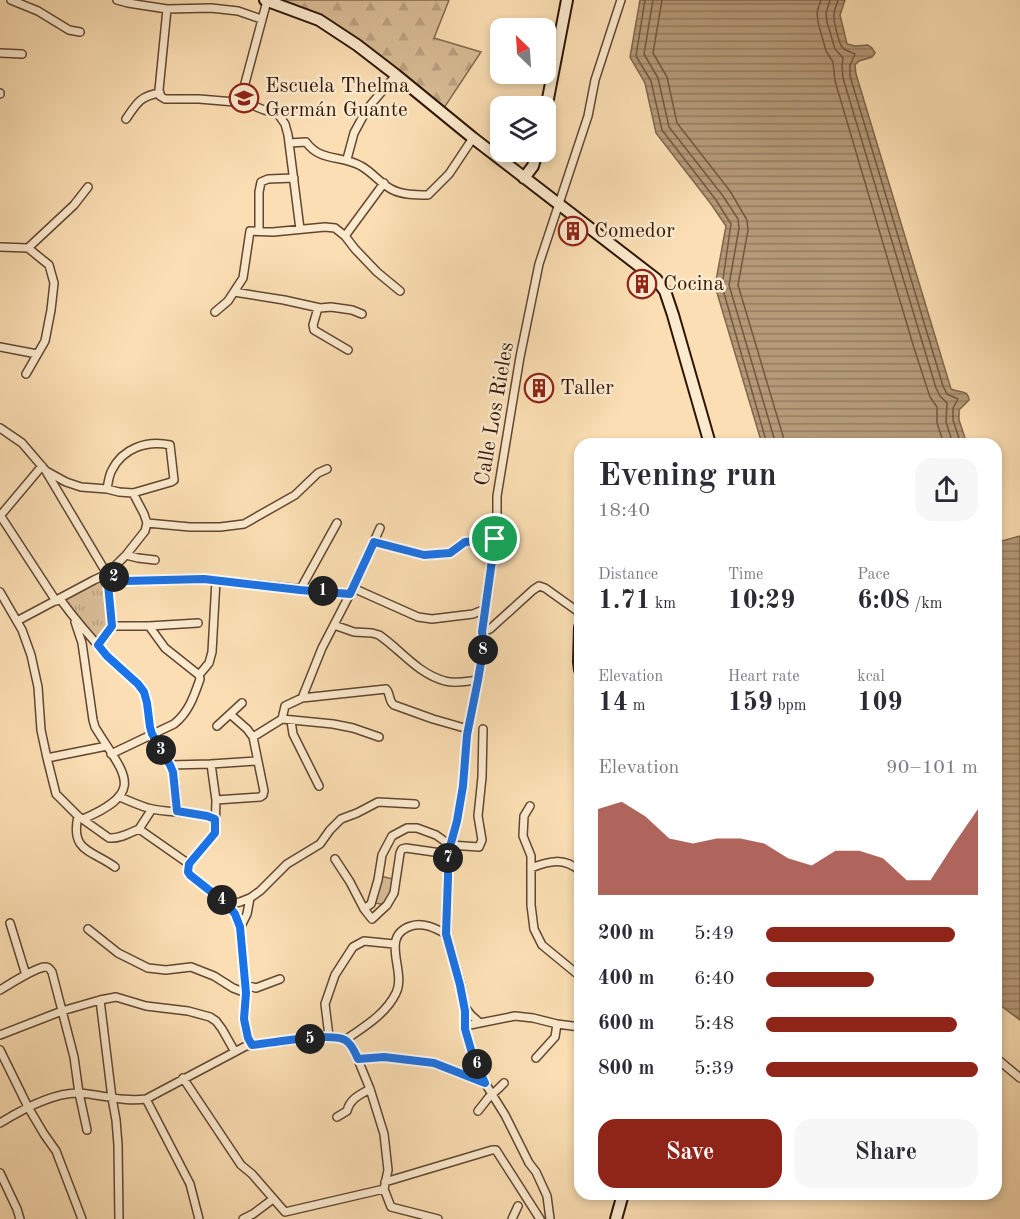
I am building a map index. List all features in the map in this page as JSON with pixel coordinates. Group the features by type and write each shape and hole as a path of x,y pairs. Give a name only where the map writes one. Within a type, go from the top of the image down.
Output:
{"street":[{"path":"11,0 38,11 69,30 80,32"},
{"path":"117,0 168,9 210,8 238,11 261,19"},
{"path":"240,102 266,0 319,20 357,45 524,178 656,279 665,291 673,315 708,438"},
{"path":"549,96 567,0"},
{"name":"Calle Los Rieles","path":"550,1219 547,1196 536,1172 485,1083 472,1053 465,1026 460,985 446,934 448,854 463,786 468,729 484,644 482,632 497,524 497,496 520,357 539,264 588,116 595,80 621,0"},
{"path":"168,9 160,96 165,99 247,103 264,111 278,114 285,124 289,143 300,229"},
{"path":"0,53 22,54"},
{"path":"346,159 354,133 368,110 396,75"},
{"path":"126,119 144,97 159,91"},
{"path":"289,143 306,142 311,149 323,156 346,159 362,166 392,190 411,195 428,195 449,174 473,138"},
{"path":"524,178 534,162"},
{"path":"259,231 261,182 268,179 294,178"},
{"path":"345,236 384,183"},
{"path":"28,248 74,205 88,187"},
{"path":"215,312 228,301 243,278 249,231 273,232 335,228 345,236 361,256 400,291"},
{"path":"0,247 28,248 49,265 54,283 45,341 26,374"},
{"path":"234,292 318,308 352,310 362,314"},
{"path":"318,308 313,325 314,330 348,350"},
{"path":"0,347 37,354"},
{"path":"0,428 22,443 44,469 107,574 112,626 98,645"},
{"path":"44,469 66,482 81,487 133,493 174,480 170,446 161,443 142,444 131,449 120,458 111,471 107,489"},
{"path":"44,469 0,515 58,600 107,656 144,692 152,734 173,772 177,811"},
{"path":"147,522 190,527 244,524 295,495 318,473 327,469"},
{"path":"17,621 107,574 126,555 146,531 147,522 133,493"},
{"path":"300,590 337,523"},
{"path":"302,698 322,648 352,591 380,528"},
{"path":"374,542 424,555 450,553 465,542 495,539"},
{"path":"126,555 155,560"},
{"path":"107,574 125,581 216,580 300,590 352,591 418,617 432,619 473,614 485,609"},
{"path":"111,754 174,724 182,718 189,707 200,679 199,675 209,663 212,652 216,580"},
{"path":"482,632 490,629 539,586 574,609"},
{"path":"0,592 17,621 31,655 38,687 41,730 46,758 56,794 80,818 109,838 139,829 152,809"},
{"path":"73,617 82,643 95,727 125,780 125,787 120,797 111,806 80,818 75,827 77,840 87,851 115,867"},
{"path":"112,626 198,623"},
{"path":"334,625 354,632 379,635 418,668 445,681 452,683 478,680"},
{"path":"149,626 165,648 199,675"},
{"path":"282,719 285,706 302,698 386,689 394,705 468,729"},
{"path":"217,726 242,703"},
{"path":"216,800 260,797 264,791 253,737 248,729 230,714"},
{"path":"253,737 282,719 333,724 379,737"},
{"path":"291,721 293,734 319,786"},
{"path":"364,909 370,904 378,880 382,855 392,836 407,828 417,828 436,835 450,845 479,847 482,840 478,816 483,729"},
{"path":"46,758 106,746"},
{"path":"170,765 257,761"},
{"path":"210,764 216,800 215,833 189,864 188,872 228,905 235,914 240,927 246,993 244,1019 252,1045"},
{"path":"120,797 152,809 177,811 215,819"},
{"path":"228,905 250,898 260,891 287,864 320,844 341,819 378,802 414,804"},
{"path":"530,806 524,816 523,836 531,856 531,905 534,929 542,945 574,971"},
{"path":"139,829 189,864"},
{"path":"335,859 372,919 387,905 394,893 402,849 448,854"},
{"path":"531,868 549,861 560,861 574,867"},
{"path":"240,927 247,914 250,898"},
{"path":"10,923 26,975"},
{"path":"345,1040 372,1021 387,1006 397,991 400,975 394,944 398,935 407,927 419,924 446,934"},
{"path":"88,929 118,953 148,968 166,970 191,967 246,993"},
{"path":"329,1036 325,1004 335,975 353,947 364,941 394,944"},
{"path":"0,990 45,967 52,972 74,1057 87,1130"},
{"path":"245,985 256,988 280,979"},
{"path":"0,1035 62,1011 116,997 146,1006 188,1011 210,1017 222,1029 235,1052"},
{"path":"100,1000 118,1144 118,1219"},
{"path":"464,1005 480,1023"},
{"path":"465,1026 515,1016 533,1017 574,1027"},
{"path":"536,1058 555,1037 557,1024"},
{"path":"0,1123 28,1107 64,1095 79,1093 112,1098 146,1099 246,1046 329,1036 345,1040 354,1050 370,1089 384,1134 388,1170 384,1185 391,1207 418,1217 438,1219"},
{"path":"0,1050 28,1107 56,1151 82,1219"},
{"path":"358,1059 384,1057 434,1063 485,1083"},
{"path":"1002,1063 1020,1078"},
{"path":"183,1078 242,1165 283,1211 384,1185 495,1150 540,1219"},
{"path":"478,1111 504,1083"},
{"path":"337,1117 346,1111 352,1099 370,1089"},
{"path":"146,1099 190,1184 199,1219"},
{"path":"0,1173 20,1219"},
{"path":"243,1219 273,1199"},
{"path":"616,1219 621,1200"},
{"path":"512,1219 518,1206"}],"green space":[{"path":"277,0 449,0 434,38 481,52 444,108 360,42"},
{"path":"103,579 107,624 97,639 65,600"},
{"path":"380,876 393,879 387,905 374,903"}],"water":[{"path":"640,0 845,0 840,15 847,44 868,45 875,53 872,57 859,61 855,65 856,74 951,389 967,394 969,400 959,410 959,420 965,438 760,438 715,286 726,226 656,133 645,83 630,57"},
{"path":"1020,536 1020,1020 1002,1006 1002,541"}],"place":[{"name":"Escuela Thelma Germán Guante","path":"244,98"},
{"name":"Comedor","path":"573,231"},
{"name":"Cocina","path":"642,284"},
{"name":"Taller","path":"539,388"}],"route":[{"path":"495,539 482,632 484,644 467,735 463,786 448,854 446,934 460,985 465,1011 465,1029 485,1083 434,1063 384,1057 358,1059 345,1040 329,1036 252,1045 244,1019 246,993 240,927 235,914 228,905 188,872 189,864 215,833 215,819 177,811 173,772 152,734 144,692 98,645 112,626 107,574 125,581 204,579 350,594 374,542 424,555 450,553 465,542 495,539"}]}
